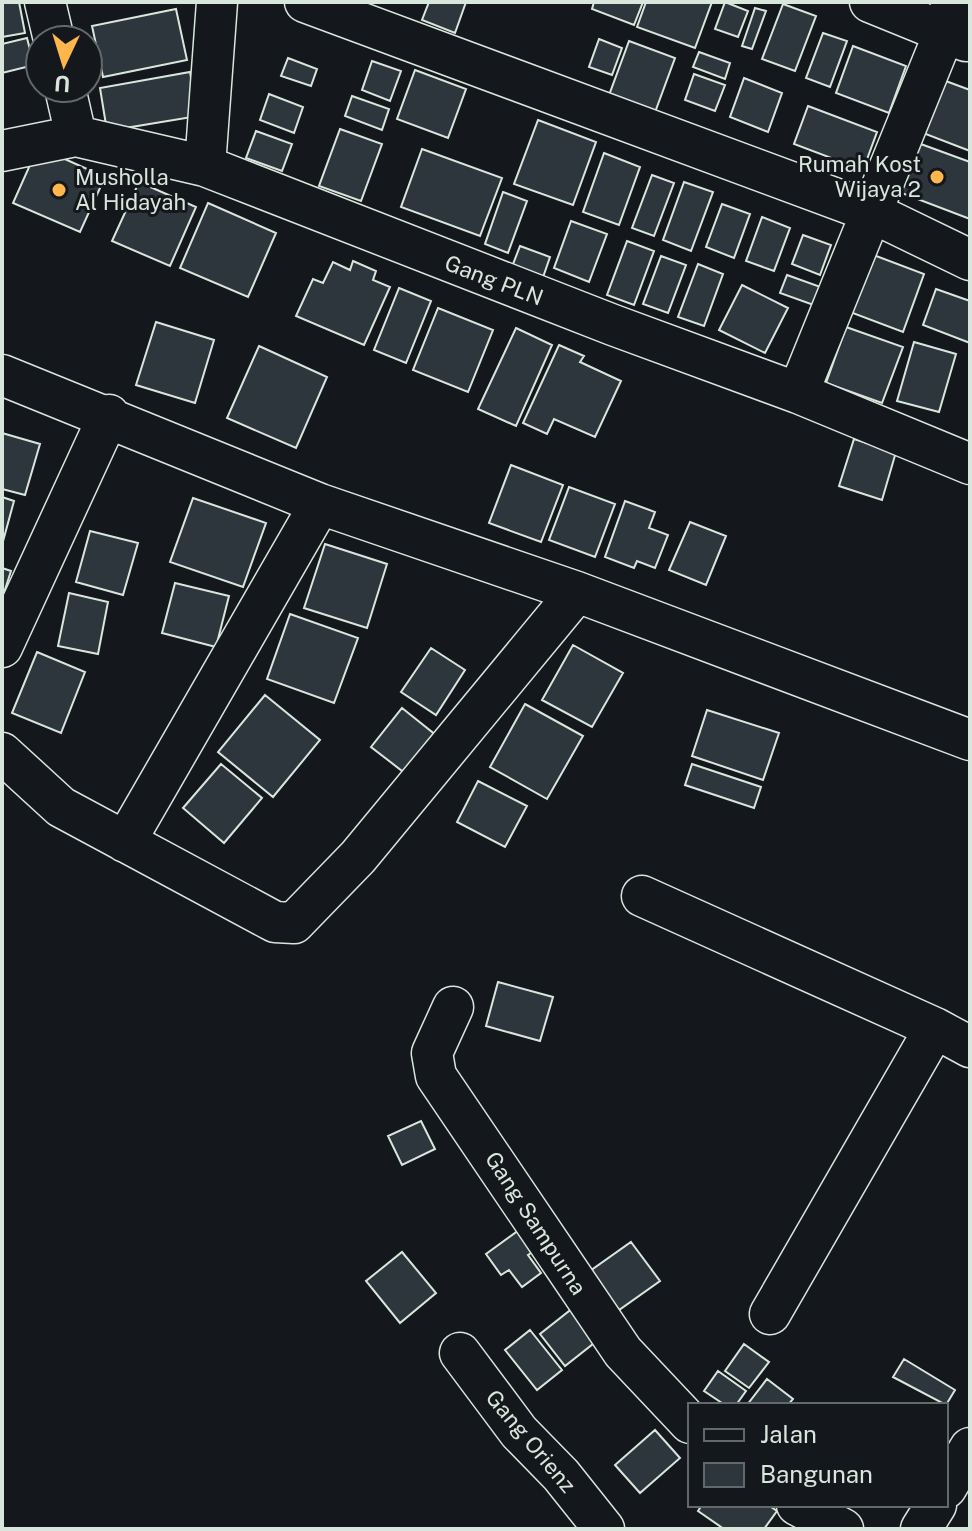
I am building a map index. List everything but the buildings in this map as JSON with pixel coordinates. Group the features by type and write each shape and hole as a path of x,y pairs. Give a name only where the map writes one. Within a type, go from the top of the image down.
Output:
{"street":[{"path":"45,2 50,24"},
{"path":"205,166 217,2"},
{"path":"305,2 869,211 970,260"},
{"path":"798,393 869,211 956,25 870,2"},
{"path":"69,104 76,136"},
{"name":"Gang PLN","path":"2,151 76,136 205,166 599,320 798,393 970,464"},
{"path":"2,375 109,415 320,504 577,592 970,740"},
{"path":"2,647 109,415"},
{"path":"125,842 320,504"},
{"path":"2,753 61,807 275,922 294,923 358,857 577,592"},
{"path":"642,896 935,1028 970,1047"},
{"name":"Gang Sampurna","path":"453,1007 432,1053 436,1076 623,1352 688,1421"},
{"path":"770,1314 935,1028"},
{"name":"Gang Orienz","path":"460,1353 519,1432 561,1475 604,1529"},
{"path":"948,1485 970,1448"},
{"path":"801,1507 843,1529"},
{"path":"921,1529 935,1507"}],"place":[{"name":"Rumah Kost Wijaya 2","path":"937,177"},
{"name":"Musholla Al Hidayah","path":"59,190"}]}
